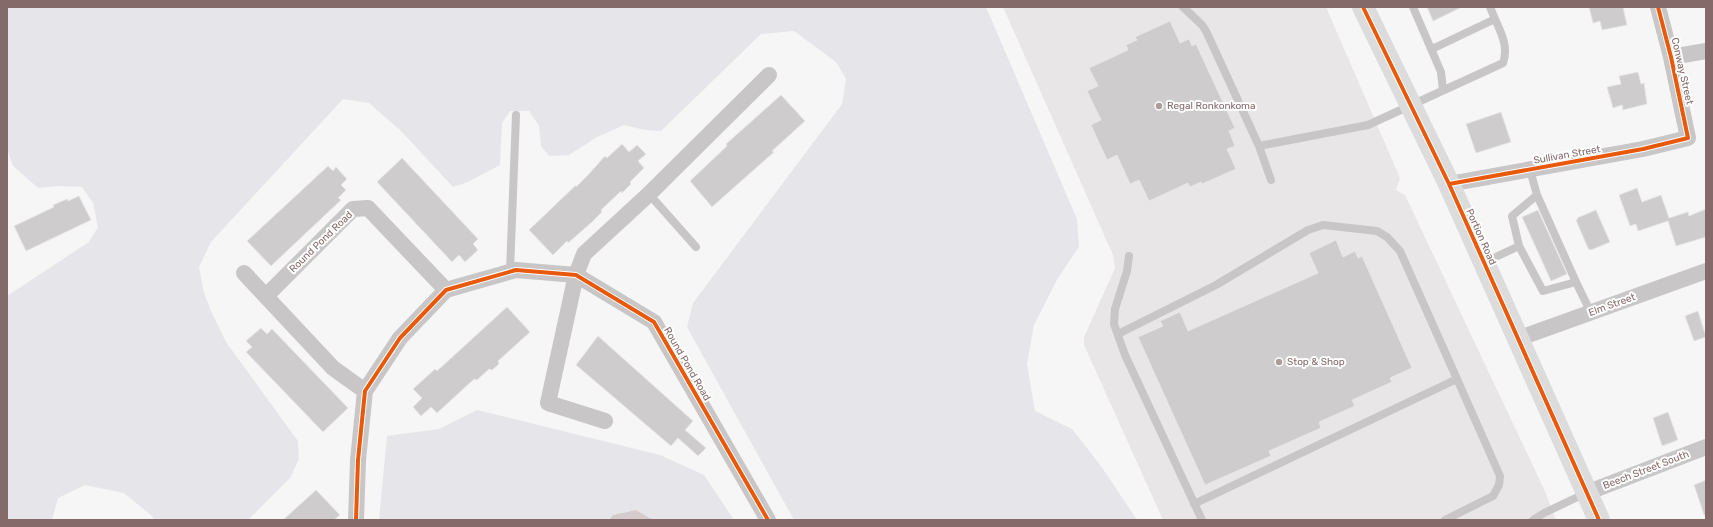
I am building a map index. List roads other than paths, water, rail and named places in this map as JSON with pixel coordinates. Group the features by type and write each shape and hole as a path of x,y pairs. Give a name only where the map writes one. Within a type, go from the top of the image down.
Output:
{"main road":[{"name":"Portion Road","path":"1362,7 1449,184 1599,520"}],"street":[{"name":"Conway Street","path":"1658,7 1671,57 1688,138"},
{"path":"1671,57 1706,51"},
{"path":"605,421 548,403 576,276 584,254 649,194 769,75"},
{"name":"Sullivan Street","path":"1449,184 1643,149 1688,138"},
{"name":"Round Pond Road","path":"266,296 353,209 368,208 446,290"},
{"name":"Round Pond Road","path":"356,520 358,460 365,391 400,338 446,290 516,270 576,276 654,322 768,520"},
{"name":"Elm Street","path":"1517,339 1706,271"},
{"path":"244,273 333,368 365,391"},
{"name":"Beech Street South","path":"1586,493 1706,447"}],"lane":[{"path":"1183,7 1202,25 1206,31 1259,146 1271,180"},
{"path":"1413,7 1441,72 1443,90"},
{"path":"1259,146 1368,125 1410,104 1503,62 1505,58 1505,47 1490,7"},
{"path":"1432,49 1495,19"},
{"path":"510,271 516,115"},
{"path":"1530,170 1537,195 1591,313"},
{"path":"649,194 696,247"},
{"path":"1537,195 1512,216 1519,246 1543,291 1576,282"},
{"path":"1118,334 1216,285 1308,230 1323,225 1377,231 1388,238 1400,251 1500,476 1499,485 1493,496 1445,520"},
{"path":"1483,263 1519,246"},
{"path":"1129,256 1127,271 1115,309 1114,324 1125,355 1202,520"},
{"path":"1194,504 1457,379"},
{"path":"1533,520 1544,513 1586,493"}],"place":[{"name":"Regal Ronkonkoma","path":"1159,106"},
{"name":"Stop & Shop","path":"1279,362"}]}
